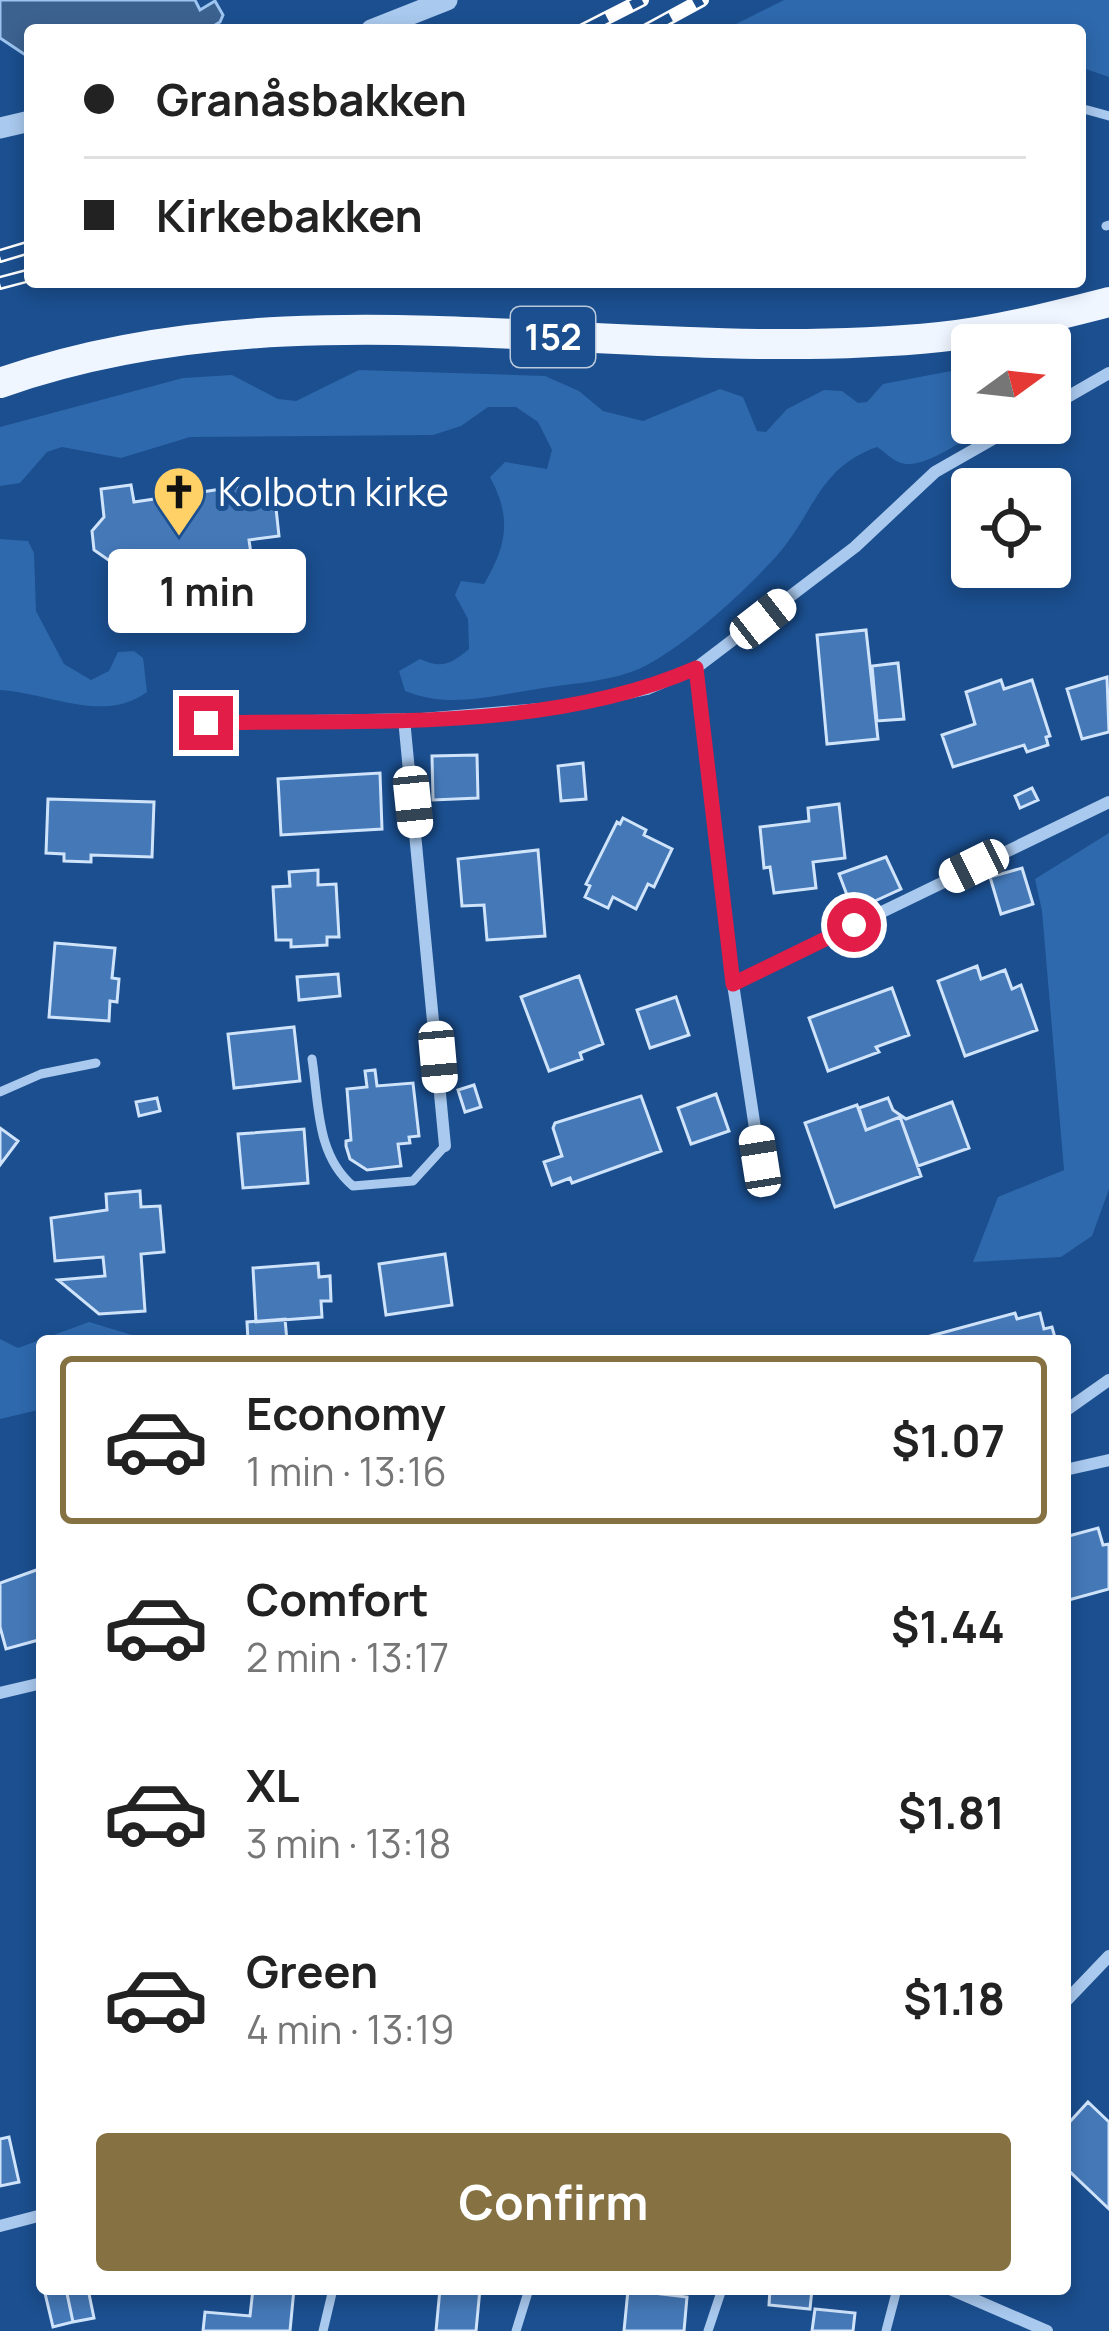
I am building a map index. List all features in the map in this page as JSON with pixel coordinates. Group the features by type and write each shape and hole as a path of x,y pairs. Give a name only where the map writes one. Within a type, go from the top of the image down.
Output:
{"main road":[{"name":"152","path":"0,383 70,361 204,335 312,329 729,343 854,342 944,337 1109,302"}],"street":[{"path":"386,24 447,0"},
{"path":"1071,395 1109,374"},
{"path":"206,723 404,719 564,707 647,689 696,668 855,547 935,472 985,444"},
{"path":"696,668 733,984 760,1161"},
{"path":"404,719 445,1147"},
{"path":"733,984 1109,802"},
{"path":"1071,1407 1109,1380"},
{"path":"1071,1469 1109,1460"},
{"path":"0,1693 36,1684"},
{"path":"1071,1996 1109,1956"},
{"path":"0,2226 36,2217"},
{"path":"964,2295 1047,2331"}],"lane":[{"path":"312,1059 325,1151 334,1170 352,1186 413,1181 445,1147"},
{"path":"0,1092 41,1074 96,1064"},
{"path":"323,2331 332,2295"},
{"path":"516,2331 527,2295"},
{"path":"708,2331 720,2295"},
{"path":"886,2331 895,2295"}],"shaded area":[{"path":"0,0 195,0 200,10 215,1 223,15 217,24 24,24 24,54 0,38"},
{"path":"784,0 1109,0 1109,77 1086,69 1086,24 736,24"},
{"path":"359,370 545,376 579,391 603,411 643,421 720,389 743,397 757,431 766,432 787,409 824,390 842,391 858,403 867,402 883,384 951,371 951,444 957,444 911,464 877,447 843,466 767,567 710,620 649,664 619,676 483,698 436,699 405,691 399,671 420,659 446,663 469,649 468,619 455,595 461,581 484,584 504,531 502,506 490,477 505,462 547,469 552,450 538,422 516,407 488,407 461,426 433,435 190,437 121,458 62,447 47,452 20,483 0,486 0,427 183,378 232,375 278,399 296,401"},
{"path":"0,539 28,541 34,553 36,611 64,664 91,680 109,671 118,652 134,651 143,658 147,692 112,706 94,706 0,690"},
{"path":"1109,833 1109,1189 1092,1236 1061,1257 973,1262 998,1197 1064,1170 1042,911 1035,879"},
{"path":"89,1322 132,1335 54,1335"},
{"path":"0,1339 18,1348 36,1341 36,1410 0,1419"}],"building":[{"name":"Kolbotn kirke","path":"131,485 134,502 242,486 245,502 275,499 279,536 249,540 251,554 142,568 144,585 113,589 110,561 94,550 92,531 104,517 101,489"},
{"path":"866,630 878,739 827,744 817,635"},
{"path":"898,663 904,719 877,721 872,666"},
{"path":"1107,677 1109,732 1082,739 1067,689"},
{"path":"1001,680 1004,689 1032,680 1050,736 1046,737 1048,745 1027,752 1024,745 953,767 942,735 975,724 966,692"},
{"path":"477,755 478,798 433,800 432,756"},
{"path":"583,763 586,799 561,801 558,766"},
{"path":"380,773 382,829 281,835 278,779"},
{"path":"1032,788 1038,800 1020,808 1015,796"},
{"path":"48,799 154,802 152,857 91,855 91,862 64,861 64,854 46,853"},
{"path":"839,804 845,858 813,862 816,888 774,893 770,867 764,868 760,827 809,821 808,808"},
{"path":"623,818 672,849 654,887 648,884 636,909 613,897 608,908 585,897 590,886 586,884"},
{"path":"538,850 545,936 487,940 484,905 462,906 458,859"},
{"path":"886,857 901,889 853,911 839,874"},
{"path":"1022,868 1033,904 1001,914 990,877"},
{"path":"318,870 318,885 336,884 339,937 327,937 327,945 291,947 291,940 276,940 273,887 290,886 289,872"},
{"path":"55,943 115,948 112,978 119,979 117,1002 110,1001 109,1021 49,1017"},
{"path":"977,966 981,979 1005,970 1012,989 1021,985 1037,1030 965,1056 938,981"},
{"path":"338,974 340,996 299,1000 297,977"},
{"path":"579,976 603,1044 580,1053 582,1059 549,1071 521,997"},
{"path":"892,988 909,1035 828,1071 809,1018"},
{"path":"676,997 689,1035 650,1048 637,1010"},
{"path":"294,1027 300,1081 234,1088 228,1034"},
{"path":"375,1070 377,1086 413,1083 419,1136 398,1144 401,1166 367,1170 350,1159 346,1146 351,1140 347,1089 367,1087 365,1071"},
{"path":"474,1085 481,1107 465,1112 458,1090"},
{"path":"716,1094 729,1131 691,1144 678,1108"},
{"path":"641,1096 661,1151 572,1183 570,1178 552,1185 544,1162 562,1156 555,1123"},
{"path":"157,1098 160,1111 139,1116 136,1102"},
{"path":"888,1098 893,1110 906,1119 952,1102 969,1148 918,1166 900,1117 866,1130 859,1108"},
{"path":"857,1105 866,1130 900,1117 921,1176 835,1207 805,1123"},
{"path":"0,1128 18,1141 0,1165"},
{"path":"304,1129 308,1183 243,1188 238,1134"},
{"path":"140,1191 141,1207 160,1206 164,1252 141,1254 145,1311 99,1314 58,1280 105,1276 103,1257 55,1261 51,1218 107,1210 106,1194"},
{"path":"445,1254 452,1305 386,1315 379,1264"},
{"path":"318,1263 319,1277 330,1276 331,1301 321,1301 322,1317 256,1322 253,1268"},
{"path":"1015,1313 1017,1319 1040,1313 1044,1329 1052,1327 1054,1335 934,1335"},
{"path":"285,1319 286,1335 248,1335 247,1322"},
{"path":"1098,1528 1103,1545 1109,1544 1109,1589 1071,1599 1071,1535"},
{"path":"36,1570 36,1641 6,1649 0,1627 0,1583"},
{"path":"1088,2102 1109,2122 1109,2209 1071,2173 1071,2120"},
{"path":"9,2137 19,2182 0,2186 0,2139"},
{"path":"45,2295 67,2295 73,2322 53,2327"},
{"path":"67,2295 89,2295 94,2318 73,2322"},
{"path":"252,2295 293,2295 290,2331 203,2331 205,2312 250,2316"},
{"path":"439,2295 479,2295 476,2331 436,2331"},
{"path":"628,2295 687,2297 684,2331 624,2331"},
{"path":"770,2295 811,2295 810,2309 769,2305"},
{"path":"815,2309 855,2313 853,2331 812,2331"}],"railway":[{"path":"595,24 642,0"},
{"path":"658,24 702,0"},
{"path":"0,256 24,249"},
{"path":"0,283 24,277"}],"place":[{"name":"Kolbotn kirke","path":"179,538"}],"route":[{"path":"206,723 422,719 564,707 647,689 696,668 733,984 854,925"}]}
